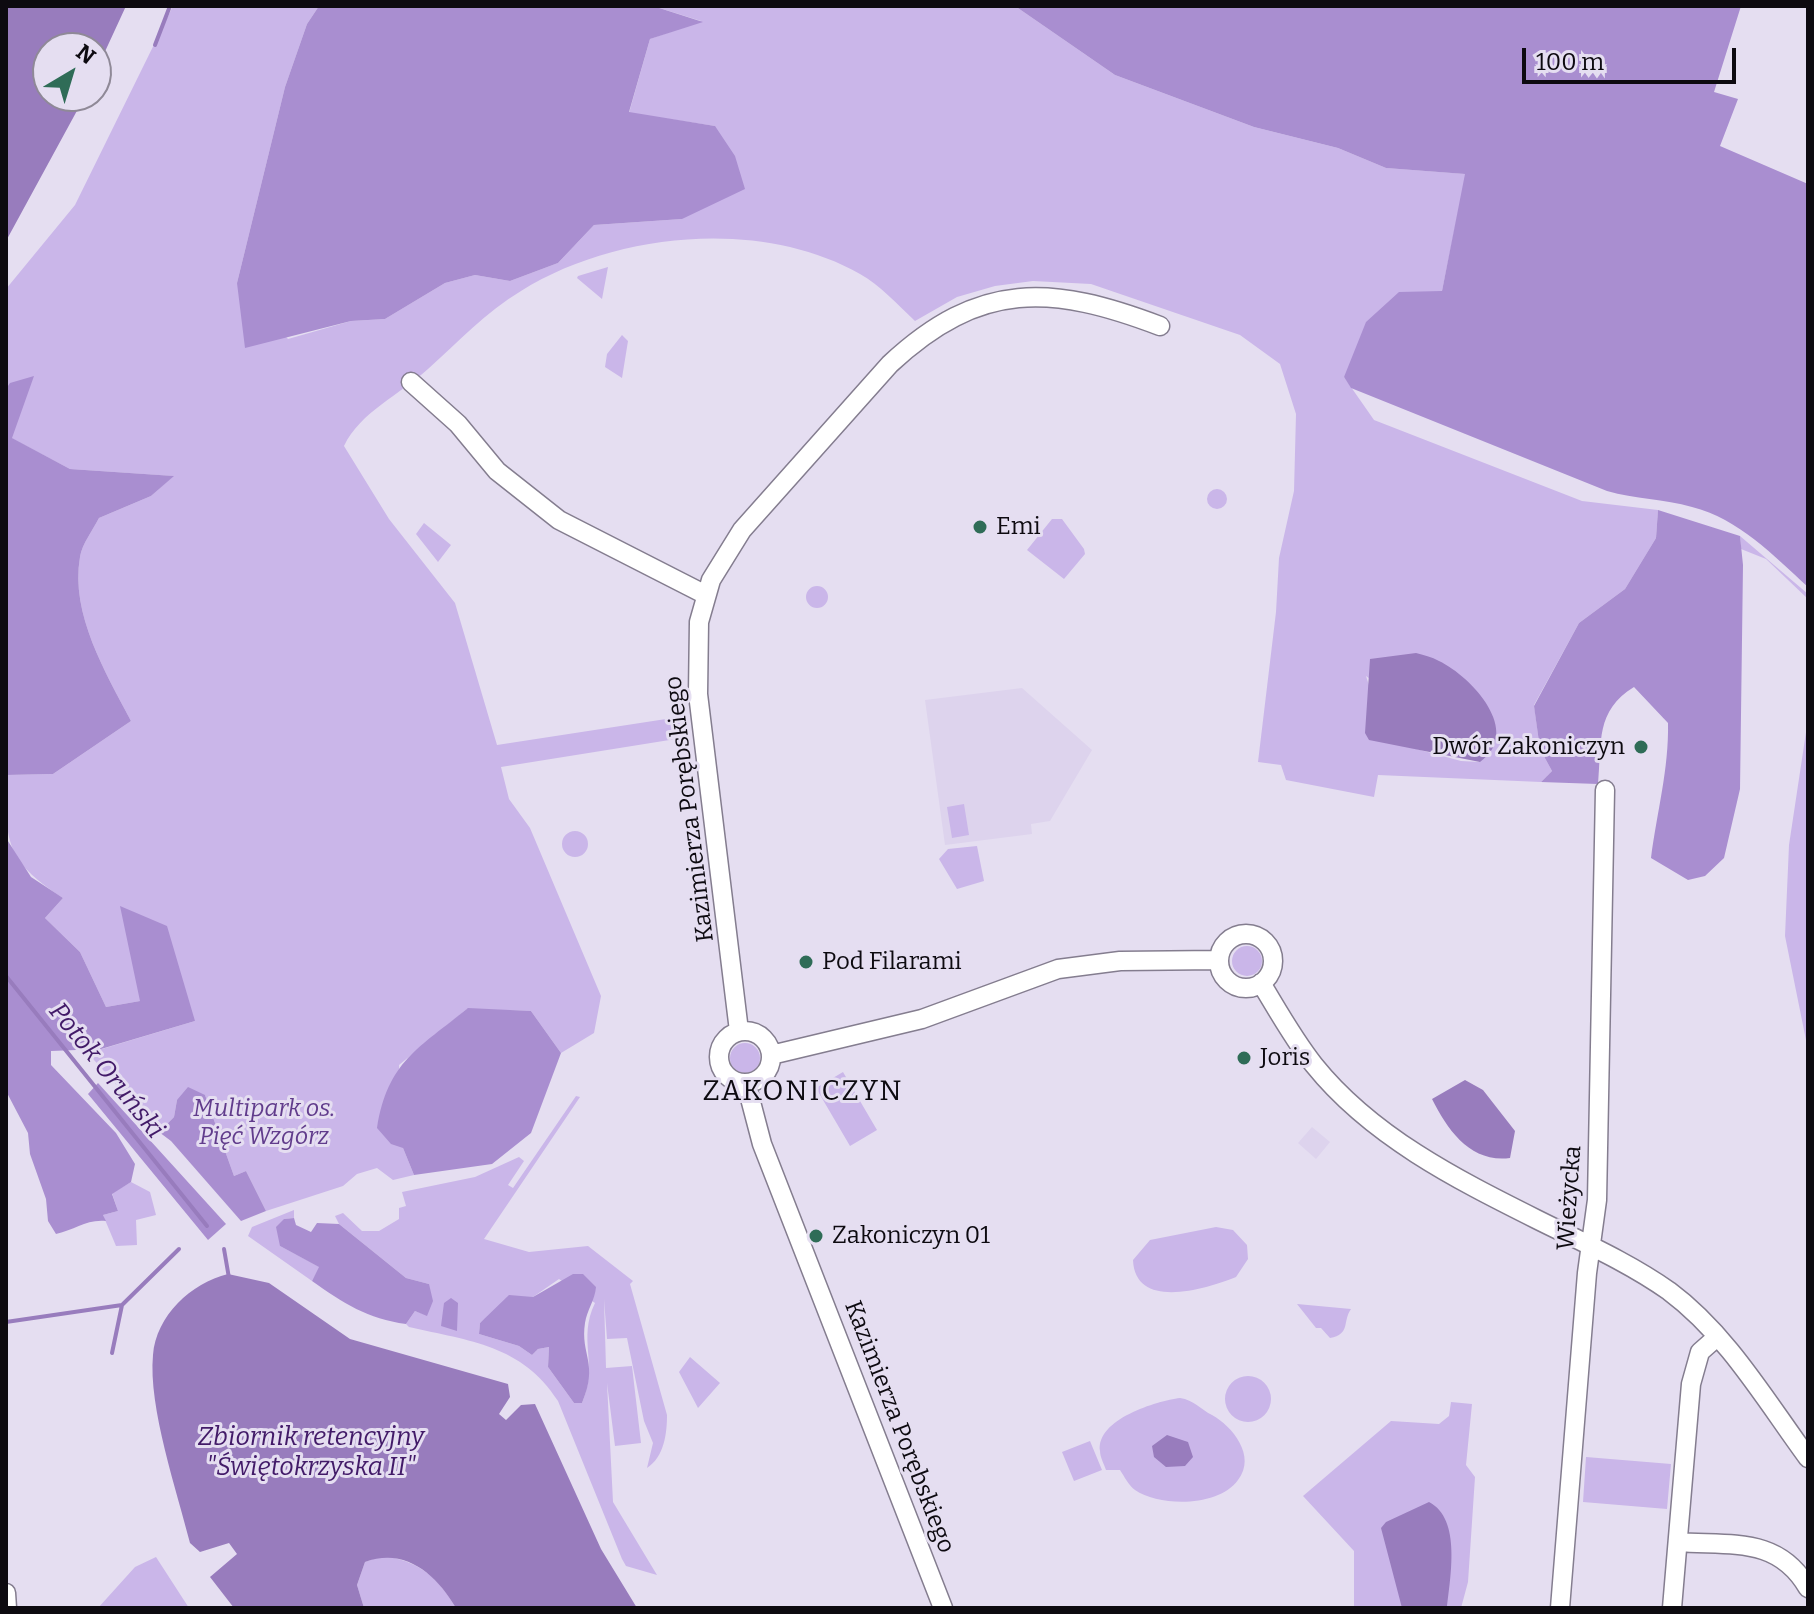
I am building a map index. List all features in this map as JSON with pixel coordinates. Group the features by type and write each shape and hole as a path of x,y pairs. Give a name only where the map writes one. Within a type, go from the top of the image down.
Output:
{"street":[{"name":"Kazimierza Porębskiego","path":"739,1031 698,694 697,647 706,595 720,564 742,530 890,364 913,342 943,323 1004,301 1048,296 1100,304 1160,326"},
{"path":"411,382 458,424 497,471 559,520 706,595"},
{"name":"Wieżycka","path":"1560,1608 1592,1247 1599,1128 1605,790"},
{"path":"1250,934 1261,938 1273,955 1273,966 1261,983 1238,987 1228,981 1219,960 1231,938 1250,934"},
{"path":"771,1055 922,1019 1058,969 1120,961 1219,960"},
{"path":"1261,983 1314,1065 1375,1125 1407,1148 1502,1202 1592,1247 1669,1291 1717,1337 1808,1458"},
{"path":"739,1031 757,1034 769,1046 771,1055 762,1077 746,1083 727,1076 718,1057 727,1038 739,1031"},
{"name":"Kazimierza Porębskiego","path":"746,1083 762,1144 943,1608"},
{"path":"1672,1608 1691,1384 1700,1352 1717,1337"},
{"path":"1678,1542 1749,1547 1775,1553 1792,1566 1808,1588"},
{"path":"6,1593 7,1608"}],"shaded area":[{"path":"319,6 653,6 703,22 650,39 629,112 715,126 735,156 745,189 682,219 594,225 558,263 510,281 475,275 445,283 385,319 351,321 245,348 237,283 285,87 307,24"},
{"path":"1015,6 1741,6 1714,92 1738,99 1720,146 1808,184 1808,587 1740,529 1709,513 1681,504 1607,491 1351,388 1344,377 1366,322 1399,292 1442,291 1465,174 1386,168 1338,148 1254,127 1115,75"},
{"path":"34,376 12,438 70,469 174,476 151,496 99,518 80,557 78,578 85,621 101,663 131,721 53,774 6,775 6,389 10,383"},
{"path":"1658,510 1740,536 1743,565 1740,789 1724,858 1705,876 1688,880 1651,858 1665,774 1668,723 1634,687 1612,706 1607,717 1601,741 1598,784 1541,782 1552,771 1540,749 1534,706 1579,623 1625,589 1656,538"},
{"path":"1022,688 1092,750 1050,821 1031,824 1032,834 945,845 925,700"},
{"path":"6,838 31,877 63,898 45,918 80,952 106,1007 140,1001 120,906 167,926 195,1021 101,1049 51,1051 51,1065 116,1133 135,1164 131,1182 112,1194 118,1211 103,1215 106,1221 86,1223 56,1234 48,1221 46,1199 30,1154 28,1133 6,1091"},
{"path":"468,1008 531,1011 561,1053 531,1133 492,1164 414,1175 403,1148 391,1144 377,1128 382,1105 397,1071 408,1058"},
{"path":"98,1083 226,1224 208,1240 88,1094"},
{"path":"188,1087 205,1095 234,1176 246,1171 266,1211 241,1221 171,1141 159,1132 174,1117 177,1100"},
{"path":"1312,1127 1330,1142 1316,1159 1298,1143"},
{"path":"294,1218 296,1225 311,1232 317,1223 339,1224 406,1278 429,1284 433,1301 427,1316 415,1311 406,1324 380,1318 345,1303 312,1281 319,1267 280,1246 276,1227 284,1219"},
{"path":"573,1274 583,1274 596,1287 585,1323 589,1378 582,1403 574,1403 548,1367 549,1347 538,1349 532,1355 519,1346 479,1334 480,1323 509,1295 533,1297"},
{"path":"451,1298 458,1303 457,1331 441,1326 444,1303"}],"green space":[{"name":"Multipark os. Pięć Wzgórz","path":"173,6 319,6 307,24 285,87 237,283 288,339 351,321 385,319 445,283 475,275 510,281 558,263 594,225 682,219 715,126 629,113 650,39 701,21 653,6 1015,6 1115,75 1254,127 1338,148 1386,168 1466,174 1442,291 1344,377 1374,420 1582,501 1658,510 1656,538 1625,589 1579,623 1534,705 1540,749 1552,771 1541,782 1378,775 1374,797 1286,780 1281,765 1258,762 1276,612 1279,558 1294,491 1296,414 1280,364 1240,335 1091,284 1033,281 995,286 957,297 915,321 860,274 821,256 779,245 734,239 689,239 644,245 559,271 508,299 484,318 417,378 370,413 344,446 389,519 455,603 497,745 679,717 682,738 501,767 509,799 530,828 601,996 594,1033 561,1053 531,1011 467,1009 399,1065 403,1148 414,1175 393,1180 377,1168 357,1174 343,1186 266,1211 246,1171 234,1176 205,1095 177,1100 174,1117 159,1132 85,1050 102,1049 195,1021 140,1001 106,1007 80,952 45,918 63,898 29,872 12,847 8,833 6,775 53,774 131,721 101,663 85,621 78,578 80,557 99,518 151,496 173,476 70,469 11,438 6,389 6,289 75,205","holes":["1366,676 1480,762 1461,761 1387,741"]},
{"path":"608,267 602,299 577,278 578,276"},
{"path":"622,335 628,341 622,378 605,367 607,354"},
{"path":"1217,489 1224,492 1227,499 1224,506 1217,509 1210,506 1207,499 1210,492"},
{"path":"1052,519 1062,519 1085,554 1064,579 1027,550"},
{"path":"424,523 451,545 438,562 416,534"},
{"path":"1740,536 1808,594 1808,599 1766,559 1741,549"},
{"path":"817,586 825,589 828,597 825,605 817,608 809,605 806,597 809,589"},
{"path":"1808,719 1808,1050 1785,936 1789,845"},
{"path":"964,804 969,835 952,838 947,807"},
{"path":"575,831 584,835 588,844 584,853 575,857 566,853 562,844 566,835"},
{"path":"977,846 984,881 957,889 939,859 948,849"},
{"path":"1247,946 1253,947 1261,955 1261,967 1253,975 1247,976 1241,975 1233,967 1232,961 1233,955 1241,947"},
{"path":"745,1043 755,1048 760,1058 755,1068 745,1073 735,1068 730,1058 735,1048"},
{"path":"843,1072 877,1130 850,1146 816,1088"},
{"path":"576,1096 580,1097 484,1239 529,1252 588,1246 633,1281 630,1284 667,1415 666,1430 661,1451 647,1468 653,1443 644,1421 627,1338 607,1339 604,1299 606,1368 632,1366 641,1443 615,1446 607,1383 613,1502 657,1575 626,1566 558,1401 544,1382 528,1368 493,1348 409,1327 406,1324 415,1311 427,1315 429,1284 406,1278 339,1224 335,1216 343,1213 362,1231 379,1231 399,1219 399,1208 406,1206 402,1192 475,1177 519,1157 524,1161 508,1185 513,1188","holes":["559,1279 595,1303 588,1329 589,1376 582,1403 574,1403 548,1367 549,1347 538,1349 532,1355 519,1346 479,1334 480,1323 501,1306 533,1297"]},
{"path":"131,1182 150,1192 156,1215 136,1220 137,1245 116,1246 103,1215 118,1211 112,1193"},
{"path":"294,1210 294,1218 284,1219 280,1246 320,1267 312,1281 248,1236 252,1227"},
{"path":"1216,1227 1233,1230 1247,1245 1248,1259 1236,1277 1208,1287 1174,1292 1146,1286 1137,1276 1133,1260 1150,1240"},
{"path":"1297,1304 1351,1309 1344,1330 1330,1338 1321,1328 1316,1328"},
{"path":"690,1357 720,1383 698,1408 679,1372"},
{"path":"1248,1376 1264,1383 1271,1399 1264,1415 1248,1422 1232,1415 1225,1399 1232,1383"},
{"path":"1180,1398 1227,1426 1243,1452 1245,1461 1238,1480 1229,1489 1204,1500 1174,1501 1146,1496 1133,1488 1120,1470 1106,1470 1102,1460 1101,1440 1117,1421 1157,1403"},
{"path":"1451,1402 1472,1404 1466,1465 1475,1477 1468,1582 1461,1608 1354,1608 1354,1551 1303,1496 1391,1421 1439,1424 1449,1416"},
{"path":"1090,1441 1102,1470 1074,1481 1062,1452"},
{"path":"1586,1457 1671,1464 1667,1509 1583,1502"},
{"path":"381,1556 406,1561 425,1572 456,1608 364,1608 357,1585 365,1562"},
{"path":"156,1557 189,1608 98,1608 135,1567"}],"water":[{"path":"6,6 126,6 112,36 112,32 32,32 32,112 76,112 6,241"},
{"path":"1416,653 1452,669 1478,692 1488,706 1495,721 1496,736 1492,750 1480,762 1369,740 1365,733 1370,659"},
{"path":"1465,1080 1483,1090 1515,1131 1510,1158 1496,1158 1472,1150 1453,1133 1438,1111 1432,1099"},
{"name":"Zbiornik retencyjny \"Świętokrzyska II\"","path":"228,1274 269,1283 350,1339 508,1384 510,1397 499,1414 506,1420 521,1405 535,1404 601,1549 637,1608 456,1608 439,1584 418,1567 406,1561 380,1558 365,1562 357,1585 364,1608 234,1608 210,1577 237,1554 229,1543 200,1552 190,1543 159,1424 153,1376 156,1341 168,1315 189,1293 214,1278"},
{"path":"1167,1435 1188,1442 1193,1457 1185,1466 1166,1467 1154,1457 1152,1446"},
{"path":"1429,1502 1439,1510 1450,1535 1452,1550 1447,1608 1402,1608 1381,1528 1386,1522"}],"waterway":[{"path":"155,45 170,6"},
{"name":"Potok Oruński","path":"6,976 207,1226"},
{"path":"112,1353 122,1305 179,1249"},
{"name":"Potok Oruński","path":"224,1249 229,1278"},
{"path":"6,1322 122,1305"}],"place":[{"name":"Emi","path":"980,527"},
{"name":"Dwór Zakoniczyn","path":"1641,747"},
{"name":"Pod Filarami","path":"806,962"},
{"name":"Joris","path":"1244,1058"},
{"name":"Zakoniczyn 01","path":"816,1236"}],"district":[{"name":"ZAKONICZYN","path":"803,1092"}]}
